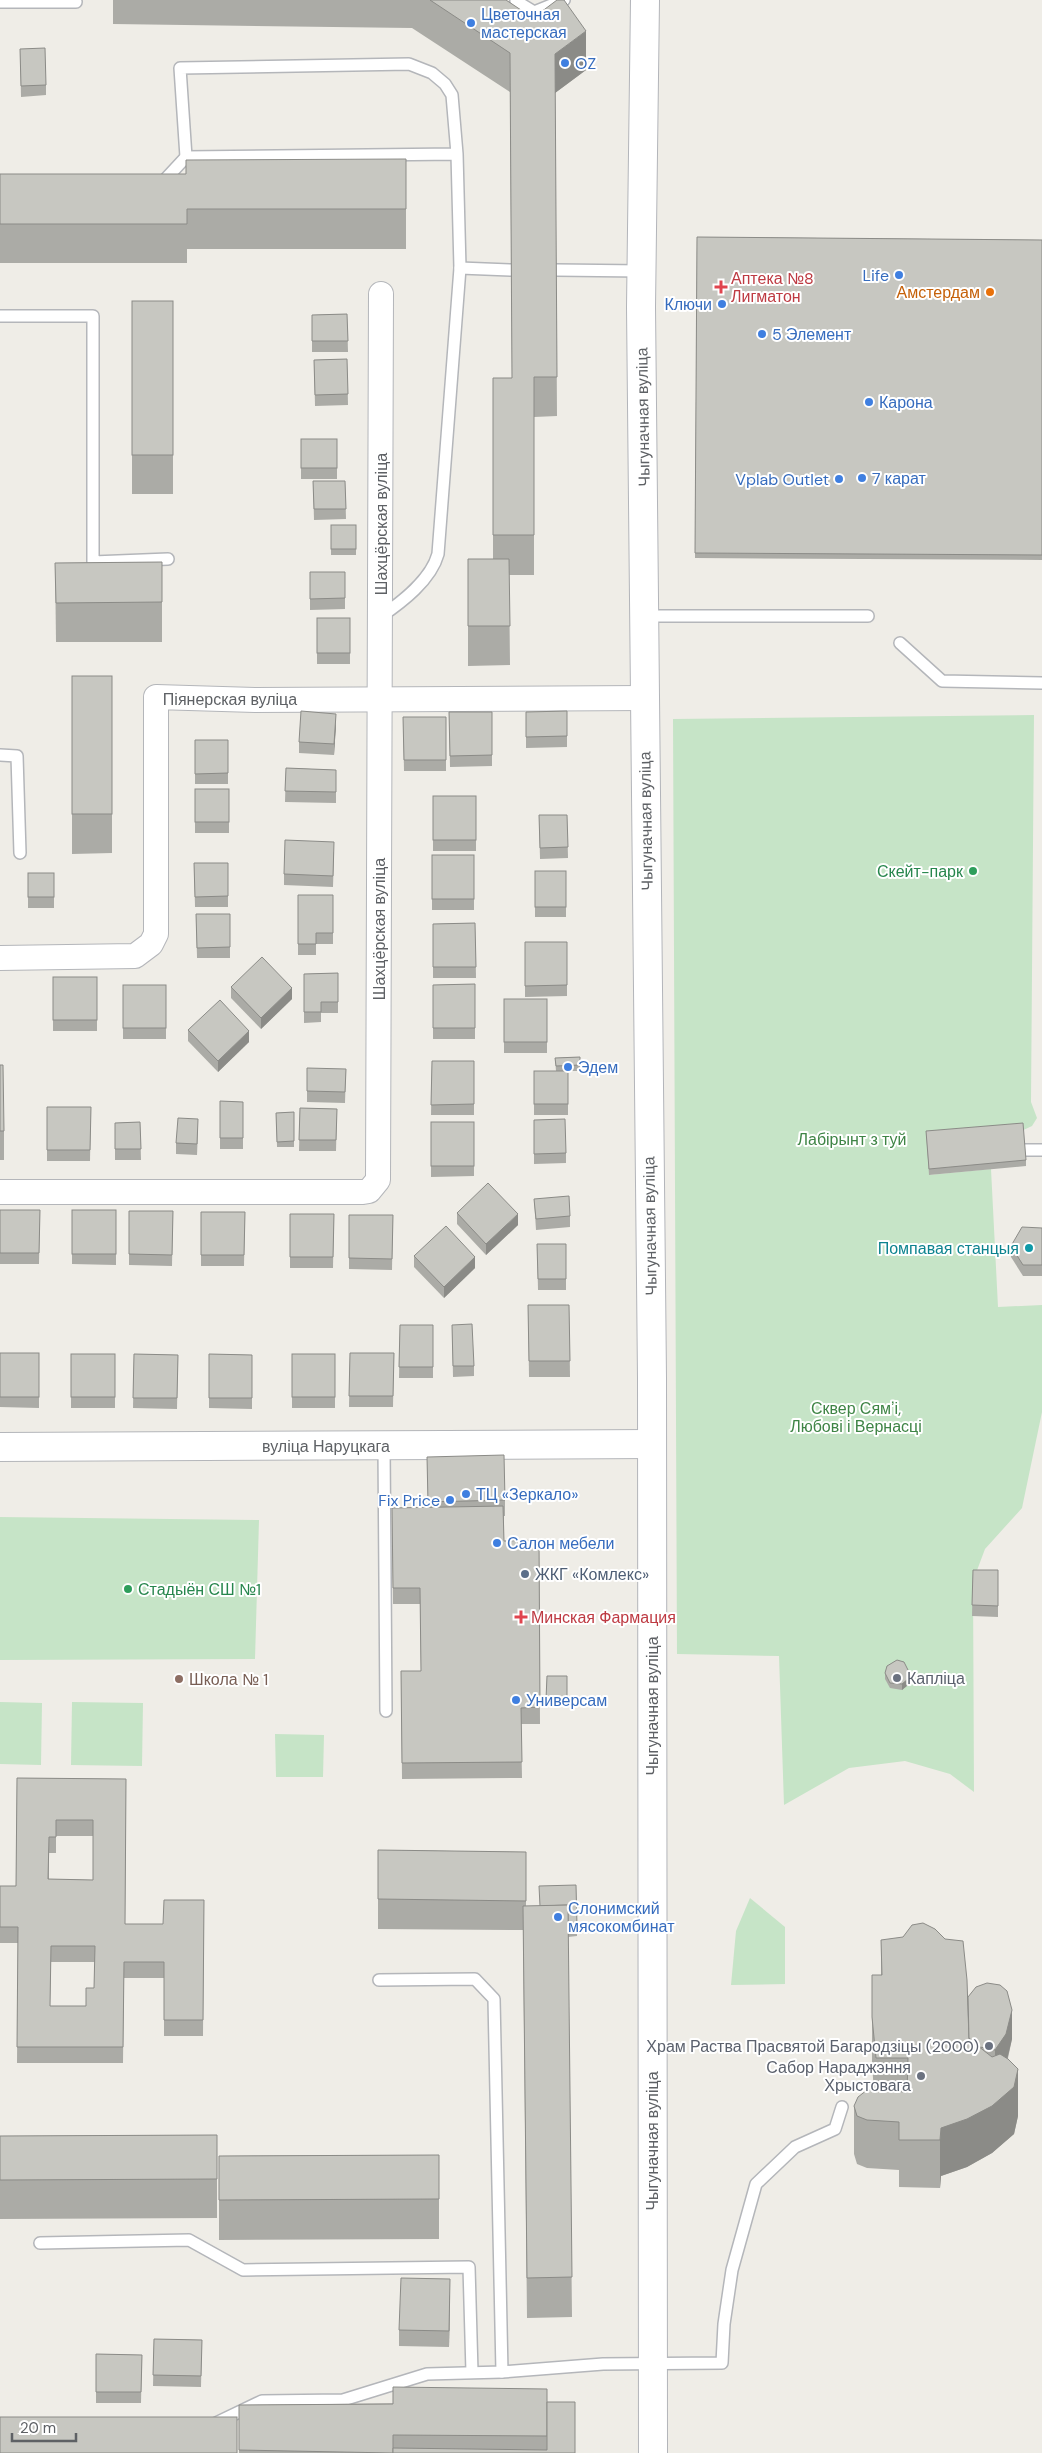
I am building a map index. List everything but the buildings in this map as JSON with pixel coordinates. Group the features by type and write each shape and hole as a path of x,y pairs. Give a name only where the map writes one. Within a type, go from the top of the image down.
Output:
{"main road":[{"name":"Чыгуначная вуліца","path":"645,0 642,271 652,1444 651,2365 653,2453"},
{"name":"вуліца Наруцкага","path":"0,1447 652,1444"}],"street":[{"name":"Шахцёрская вуліца","path":"0,1192 363,1192 375,1186 379,1174 378,699 381,294"},
{"name":"Піянерская вуліца","path":"0,958 135,956 151,944 156,934 156,697 378,699 645,698"}],"lane":[{"path":"516,1 534,12 564,0"},
{"path":"0,2 76,2"},
{"path":"186,157 180,68 409,64 432,72 445,84 452,95 457,154 460,268 438,554 436,564 428,574 406,597 380,617"},
{"path":"147,188 157,188 186,157 457,154"},
{"path":"460,268 512,270"},
{"path":"556,270 642,271"},
{"path":"0,316 93,316 93,562 168,559"},
{"path":"646,616 868,616"},
{"path":"900,644 942,681 1042,683"},
{"path":"0,756 17,756 20,853"},
{"path":"1025,1150 1042,1150"},
{"path":"384,1446 386,1712"},
{"path":"379,1980 475,1979 494,1999 502,2372"},
{"path":"205,2428 262,2401 343,2400 427,2374 502,2372 603,2364 722,2363 724,2324 732,2270 756,2184 795,2147 835,2129 842,2107"},
{"path":"40,2243 189,2240 244,2270 469,2267 472,2372"}],"green space":[{"name":"Сквер Сямʼі, Любові і Вернасці","path":"1034,715 1031,1102 1037,1118 1032,1126 929,1175 991,1169 998,1307 1042,1305 1042,1412 1022,1508 985,1549 973,1581 974,1792 950,1774 905,1761 849,1768 784,1805 779,1656 677,1654 673,719"},
{"name":"Стадыён СШ №1","path":"0,1517 259,1520 255,1659 0,1660"},
{"path":"0,1702 42,1703 41,1765 0,1764"},
{"path":"72,1702 143,1703 142,1766 71,1765"},
{"path":"275,1734 324,1735 323,1777 276,1777"},
{"path":"750,1898 785,1927 785,1984 731,1985 736,1931"}],"place":[{"name":"Цветочная мастерская","path":"471,23"},
{"name":"OZ","path":"565,63"},
{"name":"Life","path":"899,275"},
{"name":"Аптека №8 Лигматон","path":"721,287"},
{"name":"Амстердам","path":"990,292"},
{"name":"Ключи","path":"722,304"},
{"name":"5 Элемент","path":"762,334"},
{"name":"Карона","path":"869,402"},
{"name":"7 карат","path":"862,478"},
{"name":"Vplab Outlet","path":"839,479"},
{"name":"Скейт-парк","path":"973,871"},
{"name":"Эдем","path":"568,1067"},
{"name":"Помпавая станцыя","path":"1029,1248"},
{"name":"ТЦ «Зеркало»","path":"466,1494"},
{"name":"Fix Price","path":"450,1500"},
{"name":"Салон мебели","path":"497,1543"},
{"name":"ЖКГ «Комлекс»","path":"525,1574"},
{"name":"Стадыён СШ №1","path":"128,1589"},
{"name":"Минская Фармация","path":"521,1617"},
{"name":"Капліца","path":"897,1678"},
{"name":"Школа № 1","path":"179,1679"},
{"name":"Универсам","path":"516,1700"},
{"name":"Слонимский мясокомбинат","path":"558,1917"},
{"name":"Храм Раства Прасвятой Багародзіцы (2000)","path":"989,2046"},
{"name":"Сабор Нараджэння Хрыстовага","path":"921,2076"}],"park label":[{"name":"Лабірынт з туй","path":"852,1139"}]}
